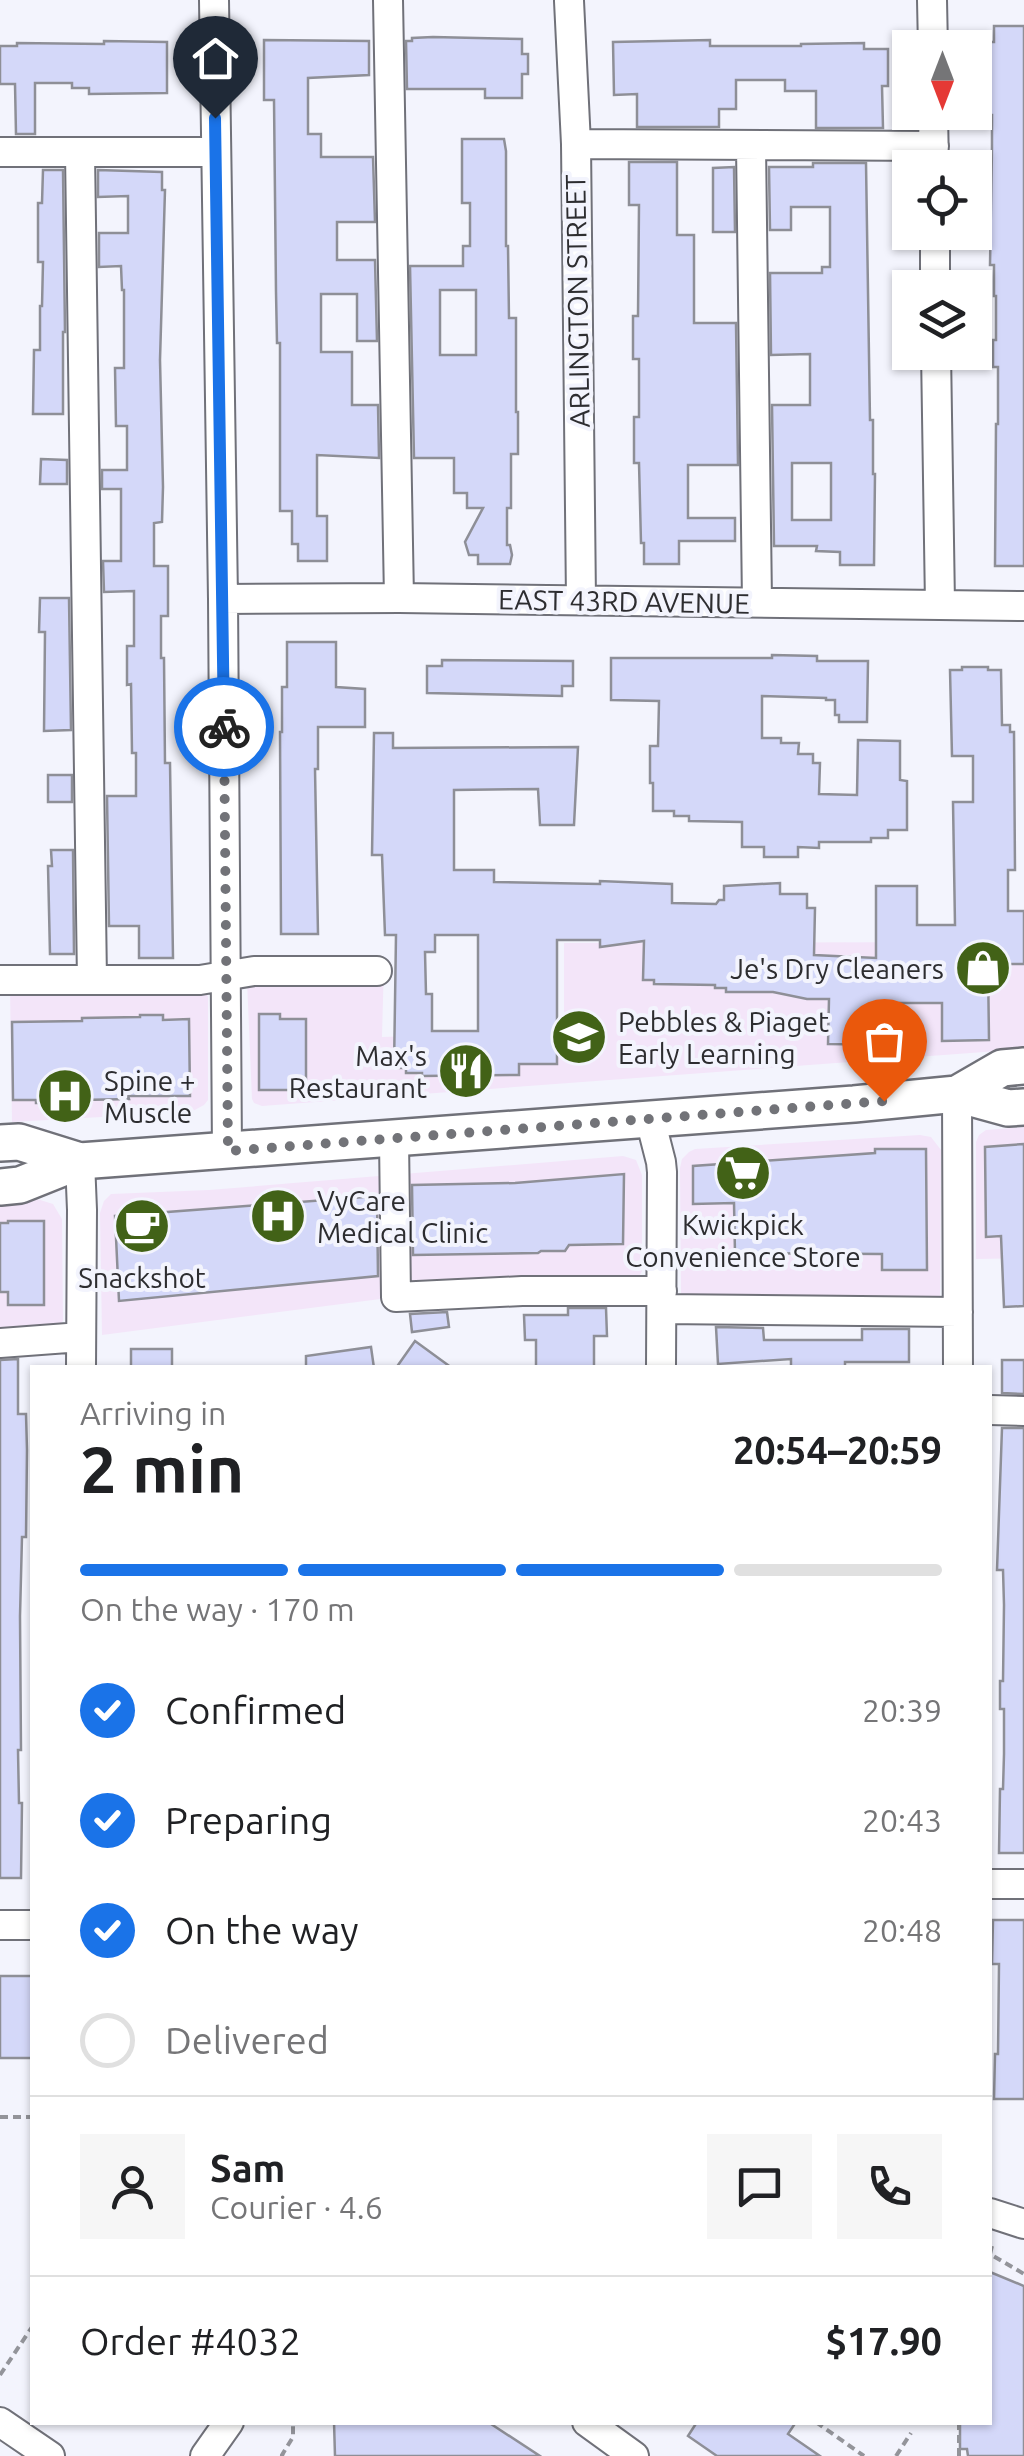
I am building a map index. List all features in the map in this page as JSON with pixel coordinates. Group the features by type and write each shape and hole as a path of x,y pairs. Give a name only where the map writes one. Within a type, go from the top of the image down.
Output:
{"main road":[{"path":"957,1094 1002,1068 1024,1066"},
{"path":"0,1186 20,1185 80,1160 957,1094 1008,1108 1024,1107"},
{"path":"0,1143 19,1142 80,1160"}],"street":[{"path":"214,0 228,1151"},
{"path":"388,0 398,598"},
{"name":"ARLINGTON STREET","path":"569,0 576,144 580,600"},
{"path":"932,0 933,30"},
{"path":"576,144 751,146 892,154"},
{"path":"751,146 758,602"},
{"path":"0,152 216,152"},
{"path":"80,153 92,980"},
{"path":"936,370 940,604"},
{"name":"EAST 43RD AVENUE","path":"223,599 1024,606"},
{"path":"0,980 200,980 254,971 376,971"},
{"path":"957,1094 958,1365"},
{"path":"650,1120 661,1162 661,1365"},
{"path":"394,1138 396,1297 522,1291 958,1312"},
{"path":"80,1160 81,1365"},
{"path":"0,1343 81,1338"},
{"path":"992,1410 1024,1411"},
{"path":"992,1884 1024,1884"},
{"path":"0,1925 30,1925"},
{"path":"992,2214 1024,2224"},
{"path":"0,2422 50,2456"},
{"path":"205,2456 227,2425"},
{"path":"598,2425 634,2456"}],"path":[{"path":"0,2117 30,2117"},
{"path":"992,2255 1024,2274"},
{"path":"0,2375 30,2330"},
{"path":"283,2456 293,2437 293,2425"},
{"path":"820,2425 864,2456"},
{"path":"959,2425 959,2456"},
{"path":"896,2456 911,2433"}],"shaded area":[{"path":"1024,942 1024,1049 262,1106 252,1099 246,957 384,962 382,1037 564,1031 564,943"},
{"path":"10,986 204,993 208,996 208,1100 191,1112 12,1122"},
{"path":"1024,1127 1024,1258 976,1259 976,1142 986,1130"},
{"path":"931,1137 941,1150 940,1299 683,1297 680,1168 689,1152"},
{"path":"623,1156 636,1160 642,1175 642,1271 631,1282 396,1297 102,1335 100,1213 111,1194 209,1190"},
{"path":"37,1199 53,1204 62,1219 63,1321 59,1325 0,1333 0,1202"}],"building":[{"path":"994,26 1024,26 1024,566 995,566 998,367 993,367 996,296 994,265 990,265"},
{"path":"433,37 522,39 522,54 528,54 528,74 522,74 522,98 485,98 485,89 407,89 406,41"},
{"path":"264,40 369,41 369,75 308,78 308,134 321,134 321,157 373,157 375,222 337,222 337,260 375,260 377,341 357,341 357,294 321,294 321,352 352,352 352,405 378,405 379,458 317,455 317,516 327,516 327,561 298,561 298,544 292,544 292,511 280,511 274,100 264,100"},
{"path":"710,40 710,46 864,43 864,49 888,49 888,86 882,86 883,128 816,128 816,91 785,91 785,80 736,80 736,109 719,109 719,127 637,127 637,94 614,95 613,42"},
{"path":"167,42 167,93 89,94 89,88 72,88 72,83 35,83 35,134 16,134 15,84 0,84 0,46"},
{"path":"462,139 504,139 509,318 516,318 518,412 518,454 511,454 511,508 507,508 510,564 478,564 478,555 469,555 465,542 483,508 467,508 467,493 454,493 454,458 414,458 410,266 463,266 463,246 470,246 470,203 462,203","holes":["440,290 476,290 476,355 440,355"]},
{"path":"629,162 677,162 677,235 694,235 694,323 736,323 738,465 688,465 688,518 735,518 735,541 679,541 679,564 644,564 641,543 639,463 634,463 639,359 633,359 633,316 638,316 639,205 629,205"},
{"path":"813,163 866,163 874,565 840,565 840,552 816,551 817,546 774,546 772,405 810,405 810,354 771,355 770,273 822,273 822,267 830,267 830,207 791,207 791,230 770,230 769,167 813,167","holes":["792,463 831,463 831,520 792,520"]},
{"path":"734,167 735,232 713,232 713,168"},
{"path":"43,170 63,170 63,414 33,414 34,350 40,350 42,306 38,203 42,203"},
{"path":"98,170 162,172 165,190 160,360 162,522 154,523 154,566 168,566 168,616 161,616 161,658 165,763 170,763 173,958 139,958 139,926 109,926 107,796 136,796 131,684 127,685 127,646 134,646 134,591 104,592 103,561 121,561 121,489 102,489 102,470 127,470 127,426 116,426 115,368 124,368 121,266 99,267 99,233 128,233 128,196 98,197"},
{"path":"41,459 67,460 67,484 40,484"},
{"path":"40,598 69,598 71,730 44,731 45,632 39,632"},
{"path":"287,642 336,642 336,687 365,689 365,727 318,727 318,934 281,934 280,732 282,687 287,687"},
{"path":"817,656 817,661 868,661 867,722 839,722 835,700 762,696 762,738 799,743 798,754 813,754 813,763 820,763 819,794 857,795 858,740 900,741 900,780 907,781 907,830 888,830 888,838 871,838 871,842 819,842 819,848 798,847 798,857 764,857 764,847 742,847 742,822 689,821 689,816 674,816 674,811 653,811 650,746 658,746 659,701 611,700 611,658"},
{"path":"442,660 573,661 573,686 562,686 562,696 427,693 427,666 442,666"},
{"path":"950,670 1001,670 1002,725 1010,725 1010,732 1014,732 1015,870 1008,870 1008,911 1024,911 1024,964 988,964 989,1040 942,1041 942,1003 900,1003 899,1045 828,1044 829,999 773,992 726,992 726,988 715,985 654,984 654,980 643,980 644,941 600,947 600,940 557,940 557,1064 519,1064 519,1075 422,1076 406,1073 406,1068 394,1068 396,935 385,935 382,855 372,855 374,733 393,733 393,748 578,747 574,825 540,825 538,789 454,790 454,870 494,870 494,882 672,884 672,903 716,904 724,900 724,886 780,883 780,894 807,894 807,908 815,908 814,955 876,958 876,886 917,886 917,925 955,925 953,802 973,802 973,756 952,756","holes":["435,935 478,935 478,1031 432,1031 432,994 426,994 425,952 435,952"]},
{"path":"48,775 72,775 72,802 48,802"},
{"path":"51,850 73,850 74,954 50,954"},
{"path":"259,1014 306,1019 306,1090 259,1090"},
{"path":"163,1015 163,1020 189,1019 190,1096 128,1096 129,1099 82,1103 13,1100 12,1022"},
{"path":"1024,1144 1024,1306 1004,1307 1001,1236 986,1237 985,1147"},
{"path":"875,1149 926,1149 927,1270 882,1270 882,1254 735,1253 734,1203 693,1204 693,1166 875,1153"},
{"path":"624,1174 623,1244 569,1245 565,1251 538,1253 413,1255 412,1185 515,1183"},
{"path":"377,1196 378,1276 119,1301 115,1216"},
{"path":"44,1221 44,1305 8,1305 8,1292 0,1292 0,1223"},
{"path":"568,1308 606,1308 607,1336 594,1336 594,1365 536,1365 536,1340 525,1340 524,1315 568,1315"},
{"path":"447,1312 449,1327 412,1332 410,1314"},
{"path":"716,1327 763,1328 764,1340 862,1340 862,1329 909,1329 909,1362 791,1365 791,1359 718,1364"},
{"path":"415,1341 448,1365 398,1365"},
{"path":"371,1347 374,1365 306,1365 306,1356"},
{"path":"131,1349 172,1349 172,1365 131,1365"},
{"path":"18,1359 18,1414 26,1414 27,1450 18,1750 21,1878 0,1878 0,1360"},
{"path":"1002,1360 1024,1360 1024,1394 1002,1393"},
{"path":"1002,1428 1024,1428 1024,1853 999,1853 1004,1754 1004,1709 1000,1709 1003,1570 997,1570"},
{"path":"993,1920 1024,1920 1024,2099 994,2099 999,1964 992,1964"},
{"path":"0,1976 30,1976 30,2058 0,2058"},
{"path":"992,2273 1024,2286 1024,2456 968,2456 967,2449 960,2449 960,2425 992,2425"},
{"path":"334,2425 493,2425 540,2456 335,2456"},
{"path":"695,2425 794,2425 788,2434 820,2456 717,2456 688,2436"}],"way so far":[{"path":"224,727 228,1151 884,1101"}],"place":[{"name":"Je's Dry Cleaners","path":"983,968"},
{"name":"Pebbles & Piaget Early Learning","path":"579,1037"},
{"name":"Max's Restaurant","path":"466,1071"},
{"name":"Spine + Muscle","path":"65,1096"},
{"name":"Kwickpick Convenience Store","path":"743,1173"},
{"name":"VyCare Medical Clinic","path":"278,1216"},
{"name":"Snackshot","path":"142,1226"}],"route":[{"path":"215,118 224,727"}]}
